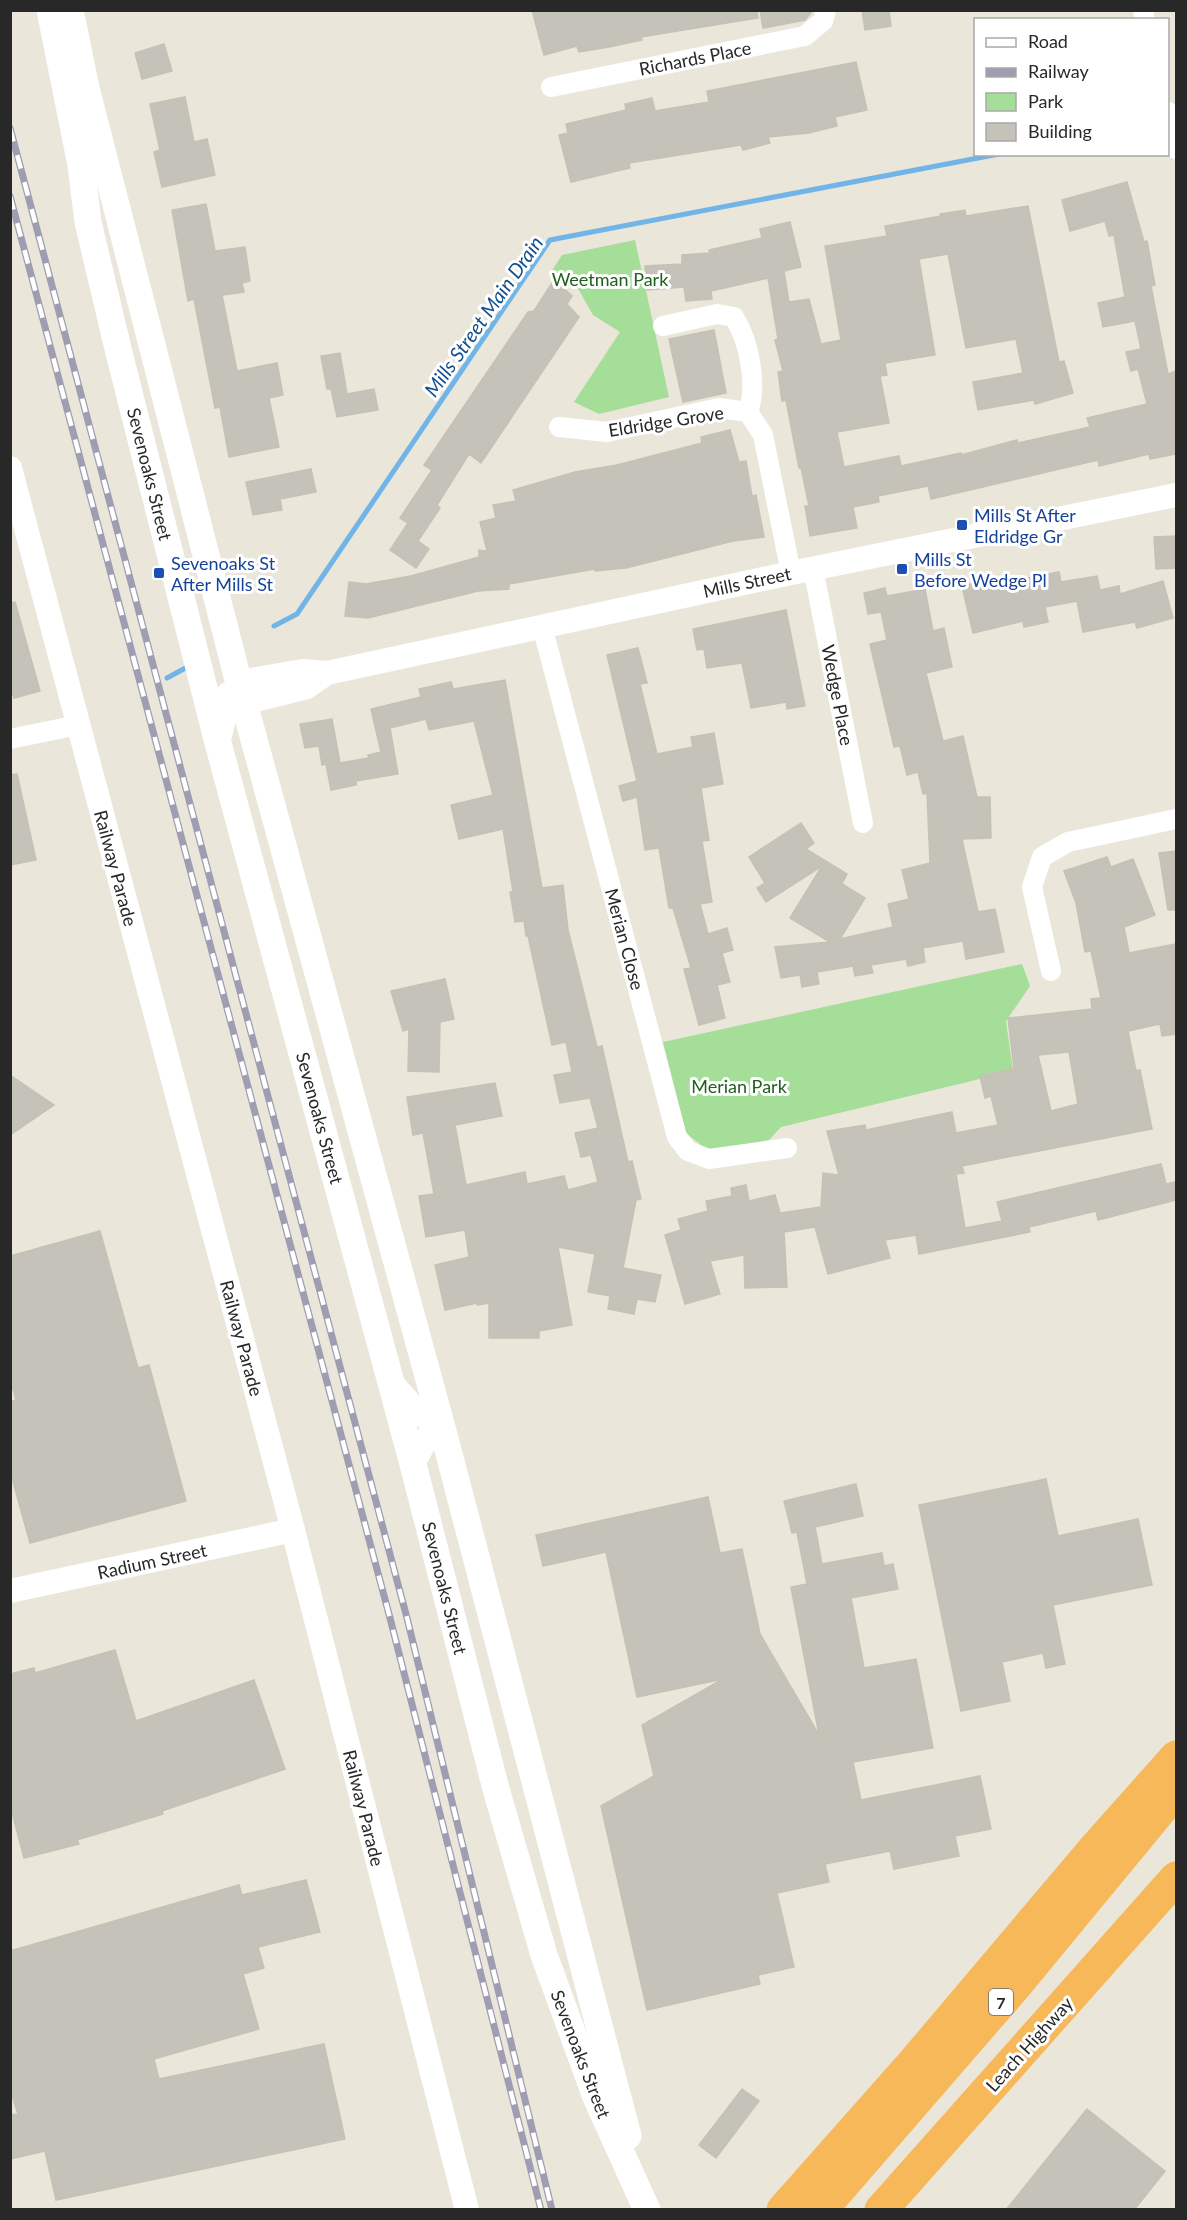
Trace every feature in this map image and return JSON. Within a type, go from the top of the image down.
[{"type":"highway","points":[[783,2210],[914,2062],[1095,1848],[1176,1757]]},
{"type":"highway","name":"7","points":[[821,2210],[944,2068],[1176,1791]]},
{"type":"highway","name":"Leach Highway","points":[[881,2210],[1176,1878]]},
{"type":"highway","points":[[799,2210],[944,2068]]},
{"type":"main road","name":"Sevenoaks Street","points":[[50,10],[81,165],[88,222],[199,667],[413,1464],[496,1789],[544,1955],[596,2097],[647,2210],[443,1431],[238,694],[89,99],[70,10]]},
{"type":"street","name":"Richards Place","points":[[551,87],[805,36],[823,21],[826,10]]},
{"type":"street","points":[[1169,120],[1176,149]]},
{"type":"street","points":[[663,326],[717,314],[734,317],[742,330],[751,375],[752,403],[748,412]]},
{"type":"street","name":"Eldridge Grove","points":[[560,427],[607,432],[719,408],[748,412],[763,435],[802,571]]},
{"type":"street","name":"Railway Parade","points":[[10,468],[293,1530],[467,2210]]},
{"type":"street","name":"Mills Street","points":[[238,694],[303,671],[327,673],[802,571],[1174,497]]},
{"type":"street","name":"Wedge Place","points":[[802,571],[863,822]]},
{"type":"street","name":"Merian Close","points":[[542,626],[677,1137],[688,1150],[709,1159],[787,1148]]},
{"type":"street","points":[[199,667],[238,694],[218,742]]},
{"type":"street","points":[[10,739],[78,725]]},
{"type":"street","points":[[1051,971],[1032,887],[1042,857],[1068,842],[1176,819]]},
{"type":"street","points":[[391,1382],[415,1409],[443,1431],[427,1438],[413,1464]]},
{"type":"street","name":"Radium Street","points":[[12,1586],[293,1530]]},
{"type":"green space","name":"Weetman Park","points":[[635,240],[669,397],[599,414],[574,402],[620,332],[593,315],[576,285],[551,272],[562,255]]},
{"type":"green space","name":"Merian Park","points":[[1022,964],[1030,986],[1006,1021],[1013,1071],[781,1127],[769,1140],[710,1152],[686,1133],[663,1042]]},
{"type":"building","points":[[532,10],[757,10],[758,18],[641,37],[642,40],[579,52],[577,46],[544,55]]},
{"type":"building","points":[[760,10],[813,10],[805,20],[763,28]]},
{"type":"building","points":[[862,10],[889,10],[891,26],[865,30]]},
{"type":"building","points":[[164,44],[172,71],[142,79],[135,53]]},
{"type":"building","points":[[856,62],[867,110],[835,117],[837,126],[809,133],[768,137],[770,143],[743,150],[741,145],[629,163],[630,168],[571,182],[559,135],[568,133],[566,124],[626,110],[625,104],[652,98],[655,111],[709,102],[707,91]]},
{"type":"building","points":[[185,97],[194,142],[207,139],[215,175],[162,187],[154,152],[160,150],[150,104]]},
{"type":"building","points":[[1127,182],[1144,242],[1147,241],[1155,285],[1151,286],[1168,374],[1176,371],[1176,454],[1150,459],[1149,454],[1099,466],[1098,460],[931,499],[928,486],[878,496],[879,502],[853,507],[857,528],[810,536],[805,506],[809,506],[786,400],[782,401],[778,372],[783,371],[775,340],[778,339],[768,278],[711,291],[712,299],[686,301],[684,287],[647,290],[645,266],[682,264],[682,255],[710,253],[709,250],[762,238],[760,229],[790,222],[801,267],[784,271],[789,302],[809,299],[821,344],[841,340],[825,246],[887,236],[885,226],[941,216],[940,214],[965,210],[966,216],[1028,206],[1059,362],[1064,361],[1073,393],[1035,404],[1034,400],[978,410],[973,382],[1023,373],[1016,339],[966,348],[948,254],[919,259],[935,355],[885,363],[887,375],[880,376],[889,423],[837,432],[844,467],[899,456],[901,466],[961,453],[961,455],[1017,440],[1018,443],[1090,427],[1087,418],[1147,404],[1138,369],[1131,371],[1126,352],[1141,349],[1135,321],[1103,327],[1098,303],[1125,297],[1114,235],[1109,236],[1105,221],[1070,231],[1062,200]]},
{"type":"building","points":[[206,204],[215,251],[245,247],[250,281],[242,283],[244,292],[222,295],[237,371],[277,363],[283,395],[269,398],[279,447],[229,457],[220,407],[215,408],[194,299],[188,301],[172,210]]},
{"type":"building","points":[[554,280],[572,296],[567,304],[579,317],[481,463],[469,454],[437,505],[440,508],[418,541],[429,549],[416,568],[390,550],[408,523],[400,518],[432,470],[424,465],[528,312],[534,311]]},
{"type":"building","points":[[714,330],[726,393],[683,402],[669,339]]},
{"type":"building","points":[[340,353],[347,394],[374,389],[378,410],[337,417],[331,389],[327,389],[321,356]]},
{"type":"building","points":[[730,430],[739,462],[746,461],[752,496],[756,495],[764,537],[733,541],[626,568],[595,571],[595,569],[509,584],[509,589],[478,591],[368,618],[345,616],[349,582],[366,584],[411,576],[479,557],[479,550],[487,551],[480,522],[496,518],[493,505],[516,501],[513,490],[575,472],[617,465],[702,443],[701,437]]},
{"type":"building","points":[[311,469],[316,492],[280,499],[282,510],[253,515],[246,482]]},
{"type":"building","points":[[1176,536],[1176,568],[1156,569],[1154,537]]},
{"type":"building","points":[[1059,572],[1061,582],[1097,576],[1100,590],[1119,586],[1120,594],[1163,581],[1173,618],[1137,628],[1135,622],[1083,632],[1077,601],[1045,607],[1048,622],[1024,627],[1023,621],[973,633],[962,586],[996,578],[997,584]]},
{"type":"building","points":[[885,588],[887,596],[925,589],[933,631],[944,628],[952,667],[926,673],[943,741],[963,736],[977,797],[990,797],[991,838],[962,839],[978,912],[995,909],[1004,952],[966,959],[963,941],[923,948],[925,962],[908,966],[906,959],[871,965],[873,973],[855,976],[853,966],[817,972],[819,984],[802,987],[800,975],[781,978],[775,947],[830,942],[790,918],[822,866],[766,902],[757,888],[765,883],[749,857],[801,823],[814,843],[806,849],[847,874],[842,884],[865,898],[840,939],[893,927],[888,904],[909,899],[902,870],[930,863],[927,793],[923,794],[918,772],[907,775],[900,746],[894,747],[870,644],[887,640],[881,612],[868,614],[864,593]]},
{"type":"building","points":[[15,602],[40,691],[14,698],[10,684],[10,603]]},
{"type":"building","points":[[786,610],[805,706],[787,709],[786,702],[751,708],[742,663],[707,668],[704,649],[697,650],[693,629]]},
{"type":"building","points":[[638,648],[647,683],[640,684],[657,754],[693,747],[691,737],[714,733],[723,784],[701,788],[709,840],[702,841],[712,902],[700,904],[708,934],[727,928],[733,950],[722,953],[730,982],[717,985],[725,1018],[699,1025],[684,969],[691,968],[673,908],[669,908],[659,848],[645,850],[637,797],[623,801],[619,786],[637,781],[607,655]]},
{"type":"building","points":[[505,680],[542,888],[563,885],[568,930],[597,1047],[602,1046],[628,1162],[632,1161],[641,1199],[636,1200],[623,1268],[661,1275],[655,1302],[637,1299],[634,1314],[608,1309],[610,1296],[588,1292],[595,1254],[558,1247],[572,1325],[539,1331],[539,1338],[489,1338],[489,1303],[477,1305],[477,1303],[445,1310],[435,1265],[469,1257],[465,1230],[426,1237],[419,1196],[434,1194],[423,1133],[413,1135],[407,1097],[495,1083],[502,1116],[455,1125],[466,1185],[525,1172],[527,1184],[564,1176],[568,1190],[598,1182],[591,1155],[581,1157],[575,1133],[598,1128],[590,1098],[560,1103],[554,1075],[572,1072],[566,1042],[552,1045],[524,921],[515,922],[510,892],[513,892],[503,829],[459,839],[451,805],[493,795],[474,721],[429,730],[426,719],[390,728],[398,774],[356,781],[356,785],[331,790],[326,764],[322,765],[319,746],[305,748],[300,724],[332,719],[340,763],[369,758],[368,755],[381,752],[371,709],[421,697],[419,689],[451,682],[453,689]]},
{"type":"building","points":[[17,774],[36,860],[10,865],[10,775]]},
{"type":"building","points":[[1176,851],[1176,910],[1168,910],[1159,853]]},
{"type":"building","points":[[1107,857],[1111,867],[1133,859],[1155,915],[1124,927],[1129,953],[1176,944],[1176,1034],[1162,1036],[1160,1024],[1128,1031],[1136,1071],[1140,1070],[1152,1129],[962,1166],[964,1173],[956,1174],[965,1228],[1002,1221],[997,1202],[1161,1164],[1166,1184],[1176,1182],[1176,1200],[1098,1220],[1096,1211],[1029,1227],[1030,1232],[919,1254],[916,1235],[885,1240],[890,1258],[828,1274],[815,1227],[784,1232],[787,1287],[745,1288],[744,1255],[710,1261],[720,1294],[685,1304],[665,1235],[681,1230],[678,1219],[708,1211],[706,1201],[732,1196],[731,1188],[746,1185],[749,1201],[775,1195],[780,1213],[821,1207],[823,1173],[839,1175],[827,1131],[865,1125],[866,1130],[952,1112],[956,1133],[998,1125],[991,1096],[985,1098],[980,1076],[1014,1069],[1008,1018],[1092,1009],[1091,999],[1101,998],[1091,951],[1085,952],[1076,903],[1064,871]],"holes":[[[1069,1052],[1078,1104],[1051,1111],[1038,1055]]]},
{"type":"building","points":[[445,979],[454,1019],[440,1022],[439,1072],[408,1071],[409,1029],[403,1031],[391,991]]},
{"type":"building","points":[[10,1075],[54,1105],[10,1135]]},
{"type":"building","points":[[100,1231],[138,1368],[149,1365],[186,1501],[30,1543],[10,1471],[10,1402],[16,1400],[10,1379],[10,1256]]},
{"type":"building","points":[[1046,1479],[1058,1536],[1138,1519],[1152,1585],[1053,1605],[1065,1664],[1046,1668],[1043,1653],[1002,1662],[1010,1701],[961,1711],[919,1505]]},
{"type":"building","points":[[856,1484],[863,1516],[815,1527],[822,1564],[882,1553],[884,1566],[893,1564],[898,1589],[851,1598],[864,1668],[916,1659],[933,1748],[853,1762],[861,1800],[980,1776],[991,1829],[955,1836],[959,1856],[894,1869],[890,1851],[825,1864],[829,1882],[777,1893],[794,1967],[758,1975],[760,1984],[647,2010],[601,1806],[654,1776],[642,1725],[723,1679],[637,1697],[606,1552],[543,1566],[536,1535],[708,1497],[720,1553],[742,1549],[760,1634],[819,1735],[791,1587],[807,1584],[797,1532],[792,1533],[784,1501]]},
{"type":"building","points":[[115,1650],[136,1721],[254,1680],[285,1769],[162,1811],[163,1814],[77,1840],[79,1844],[24,1858],[10,1805],[10,1674],[34,1668],[35,1673]]},
{"type":"building","points":[[306,1880],[320,1932],[258,1947],[264,1968],[243,1974],[259,2029],[154,2059],[159,2079],[324,2044],[345,2139],[56,2200],[45,2151],[10,2159],[10,2115],[18,2114],[10,2090],[10,1951],[239,1885],[242,1895]]},
{"type":"building","points":[[742,2089],[759,2101],[716,2158],[699,2145]]},
{"type":"building","points":[[1087,2109],[1165,2171],[1134,2210],[1006,2210]]},
{"type":"waterway","name":"Mills Street Main Drain","points":[[274,626],[297,614],[550,240],[989,156]]},
{"type":"waterway","points":[[167,678],[189,666]]},
{"type":"railway","points":[[10,128],[407,1618],[552,2210]]},
{"type":"railway","points":[[10,196],[390,1618],[541,2210]]},
{"type":"place","name":"Mills St After Eldridge Gr","points":[[962,525]]},
{"type":"place","name":"Mills St Before Wedge Pl","points":[[902,569]]},
{"type":"place","name":"Sevenoaks St After Mills St","points":[[159,573]]}]
